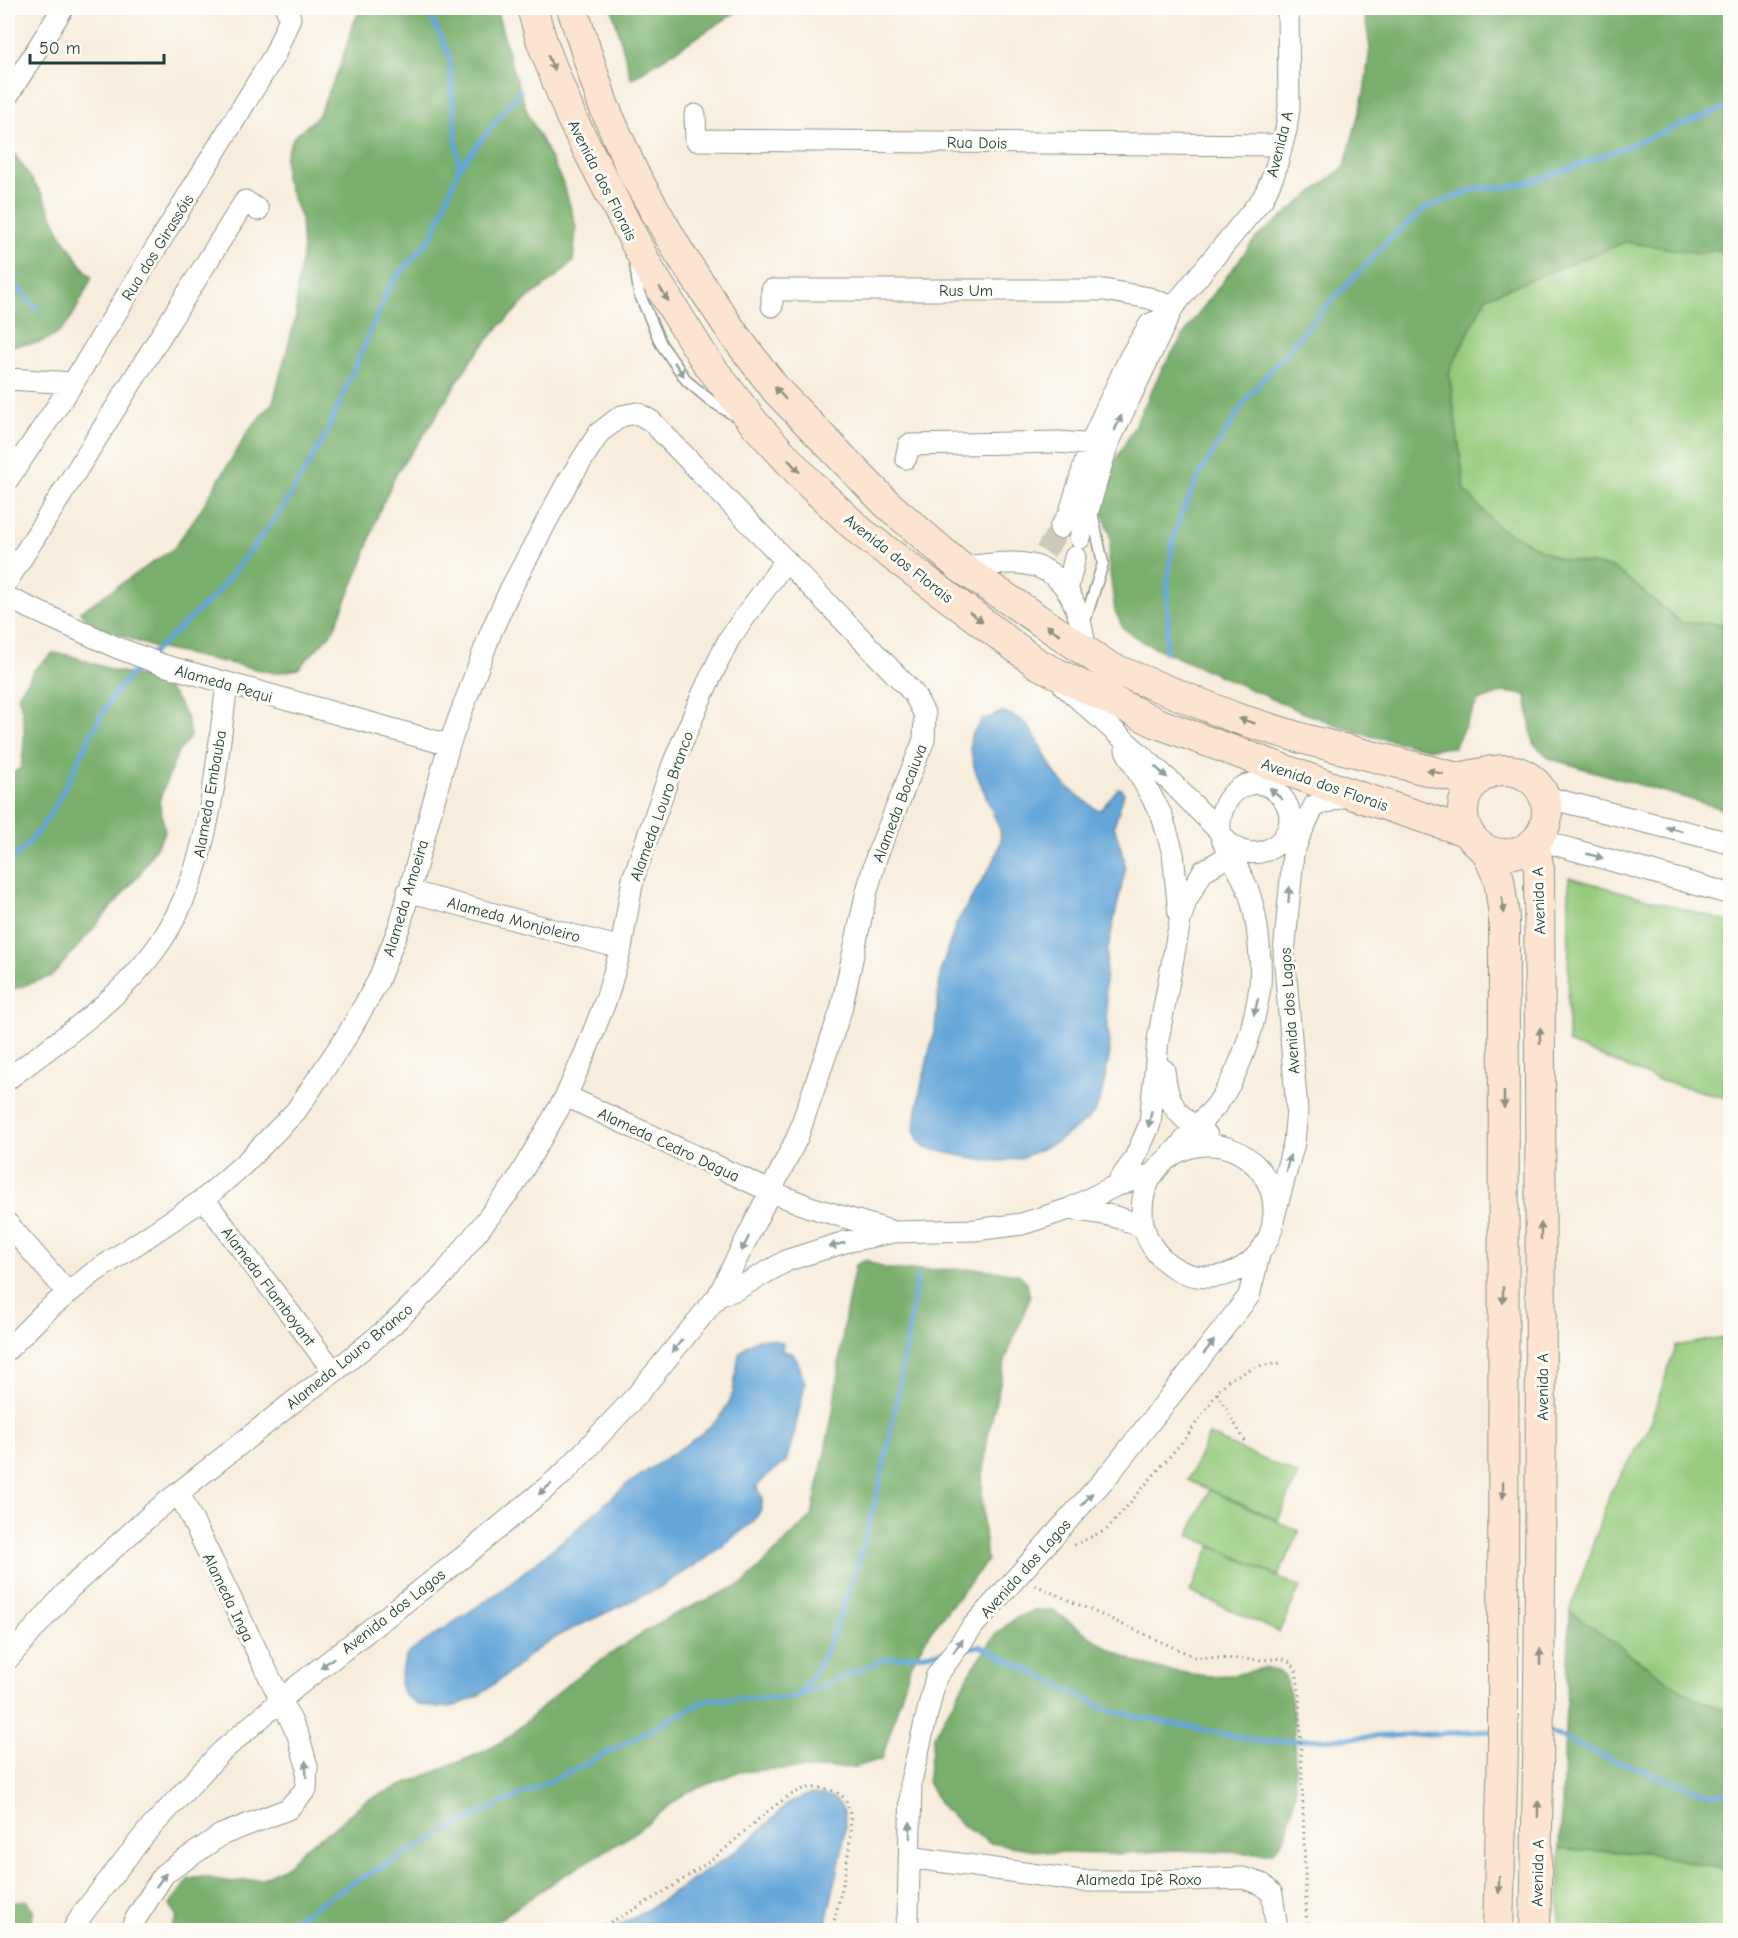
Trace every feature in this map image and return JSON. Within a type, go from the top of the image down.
[{"type":"street","points":[[8,95],[63,8]]},
{"type":"street","name":"Rua dos Girassóis","points":[[10,470],[73,383],[275,54],[290,18],[286,8]]},
{"type":"street","name":"Avenida dos Florais","points":[[532,8],[542,42],[571,117],[650,271],[706,361],[762,433],[810,484],[861,532],[1038,663],[1157,723],[1477,841],[1497,854],[1510,854],[1536,842]]},
{"type":"street","name":"Avenida dos Florais","points":[[572,8],[603,104],[633,171],[680,254],[735,336],[777,391],[886,502],[960,567],[1085,640],[1109,667],[1236,718],[1304,739],[1458,778],[1505,769],[1518,771],[1539,785],[1545,797]]},
{"type":"street","name":"Avenida A","points":[[1099,445],[1103,414],[1138,343],[1150,324],[1168,320],[1263,198],[1274,174],[1289,108],[1288,8]]},
{"type":"street","name":"Rua Dois","points":[[695,115],[696,140],[1282,145]]},
{"type":"street","points":[[8,580],[244,201],[258,210]]},
{"type":"street","name":"Rus Um","points":[[772,306],[772,290],[1104,290],[1149,298],[1168,320]]},
{"type":"street","points":[[1067,591],[1076,528],[1099,445],[1145,366],[1168,320]]},
{"type":"street","points":[[8,379],[73,383]]},
{"type":"street","name":"Alameda Bocaiuva","points":[[631,414],[642,414],[651,421],[904,683],[923,708],[926,723],[924,740],[877,855],[841,1010],[818,1082],[798,1138],[772,1192]]},
{"type":"street","name":"Alameda Amoeira","points":[[8,1349],[93,1273],[204,1199],[245,1163],[296,1111],[348,1034],[378,981],[400,925],[449,745],[491,632],[510,590],[567,483],[599,434],[621,416],[631,414]]},
{"type":"street","points":[[906,458],[909,445],[1059,442],[1099,445]]},
{"type":"street","points":[[861,532],[886,502]]},
{"type":"street","points":[[960,567],[1041,559],[1067,591],[1085,640]]},
{"type":"street","name":"Alameda Louro Branco","points":[[8,1659],[69,1588],[154,1512],[393,1324],[444,1274],[514,1185],[566,1096],[607,997],[621,948],[633,879],[674,764],[699,703],[729,639],[786,560]]},
{"type":"street","name":"Alameda Pequi","points":[[8,598],[118,648],[164,665],[449,745]]},
{"type":"street","points":[[1038,663],[1170,781],[1228,843],[1256,854],[1273,848],[1280,843],[1288,827],[1314,806],[1351,794]]},
{"type":"street","name":"Alameda Embauba","points":[[8,1079],[83,1023],[125,984],[155,950],[176,918],[195,871],[210,805],[227,684]]},
{"type":"street","points":[[1085,705],[1129,754],[1162,816],[1173,853],[1180,921]]},
{"type":"street","points":[[1477,841],[1464,820],[1463,808],[1472,785],[1493,771]]},
{"type":"street","points":[[1169,1158],[1214,1108],[1228,1086],[1250,1032],[1260,992],[1255,913],[1249,891],[1228,843],[1221,814],[1227,798],[1233,792],[1249,785],[1266,786],[1280,795],[1288,810],[1288,827],[1293,854]]},
{"type":"street","points":[[1731,843],[1545,797],[1546,822],[1536,842],[1731,894]]},
{"type":"street","name":"Avenida dos Lagos","points":[[1273,1220],[1272,1196],[1262,1174],[1246,1157],[1225,1147],[1213,1145],[1190,1147],[1169,1158],[1153,1174],[1144,1195],[1142,1217],[1144,1229],[1153,1249],[1161,1258],[1179,1271],[1200,1277],[1212,1277],[1244,1267],[1260,1251],[1266,1241],[1273,1220],[1294,1143],[1297,1110],[1284,953],[1293,854],[1314,806]]},
{"type":"street","name":"Avenida A","points":[[1477,841],[1498,879],[1504,916],[1503,1730],[1498,1930]]},
{"type":"street","name":"Avenida A","points":[[1535,1930],[1540,1728],[1542,1381],[1539,869],[1536,842]]},
{"type":"street","points":[[1114,1186],[1134,1160],[1150,1124],[1158,1040],[1180,921],[1190,891],[1203,871],[1210,866],[1228,843]]},
{"type":"street","points":[[1173,853],[1182,863],[1192,866],[1210,866]]},
{"type":"street","name":"Alameda Monjoleiro","points":[[408,891],[621,948]]},
{"type":"street","points":[[1258,949],[1284,953]]},
{"type":"street","points":[[1158,1040],[1168,1097],[1178,1114],[1225,1147]]},
{"type":"street","name":"Alameda Cedro Dagua","points":[[566,1096],[772,1192],[810,1207],[894,1232]]},
{"type":"street","name":"Avenida dos Lagos","points":[[718,1296],[735,1290],[788,1260],[845,1242],[894,1232],[975,1230],[1022,1224],[1069,1209],[1114,1186],[1153,1174]]},
{"type":"street","name":"Avenida dos Lagos","points":[[73,1930],[83,1913],[145,1834],[220,1753],[280,1701],[467,1554],[564,1473],[637,1395],[718,1296],[772,1192]]},
{"type":"street","name":"Alameda Flamboyant","points":[[204,1199],[334,1372]]},
{"type":"street","name":"Avenida dos Lagos","points":[[1069,1209],[1104,1213],[1131,1221],[1144,1229]]},
{"type":"street","points":[[8,1224],[68,1293]]},
{"type":"street","name":"Avenida dos Lagos","points":[[905,1930],[908,1917],[910,1781],[936,1677],[973,1626],[1110,1473],[1250,1296],[1260,1251]]},
{"type":"street","name":"Alameda Inga","points":[[131,1930],[164,1874],[221,1835],[288,1809],[306,1790],[308,1766],[298,1735],[179,1493]]},
{"type":"street","name":"Alameda Ipê Roxo","points":[[909,1857],[1081,1881],[1243,1878],[1262,1884],[1272,1894],[1277,1930]]},
{"type":"lane","points":[[1076,528],[1100,540],[1103,562],[1085,640]]},
{"type":"path","points":[[1067,1552],[1075,1544],[1106,1530],[1188,1435],[1217,1392],[1229,1379],[1262,1365],[1283,1364]]},
{"type":"path","points":[[1217,1392],[1245,1441]]},
{"type":"path","points":[[1035,1585],[1194,1657],[1263,1660],[1281,1658],[1290,1662],[1296,1669],[1299,1691],[1307,1930]]},
{"type":"path","points":[[594,1930],[627,1914],[714,1857],[786,1797],[804,1789],[820,1788],[840,1794],[846,1800],[851,1815],[847,1862],[832,1930]]},
{"type":"green space","points":[[361,8],[496,8],[528,114],[563,183],[576,226],[573,262],[527,299],[471,360],[424,435],[398,470],[378,514],[363,561],[333,631],[298,669],[275,673],[152,647],[90,623],[80,612],[174,548],[200,511],[249,430],[273,402],[296,316],[297,286],[303,252],[301,219],[285,178],[285,158],[293,138],[318,116],[339,69]]},
{"type":"green space","points":[[612,8],[739,8],[738,11],[631,79]]},
{"type":"green space","points":[[1364,8],[1730,8],[1730,248],[1701,253],[1625,242],[1486,297],[1449,372],[1465,491],[1499,528],[1557,558],[1614,568],[1682,623],[1730,624],[1730,811],[1551,759],[1533,743],[1526,695],[1504,692],[1478,701],[1454,747],[1430,749],[1362,734],[1302,712],[1143,642],[1123,628],[1115,611],[1108,559],[1111,539],[1100,503],[1102,484],[1131,433],[1162,369],[1192,322],[1256,238],[1345,166],[1364,93],[1370,48]]},
{"type":"green space","points":[[8,145],[43,196],[62,236],[92,278],[71,318],[57,333],[36,343],[8,348]]},
{"type":"green space","points":[[1625,242],[1701,253],[1730,248],[1730,624],[1682,623],[1614,568],[1557,558],[1499,528],[1465,491],[1449,372],[1486,297]]},
{"type":"green space","points":[[53,653],[69,655],[112,670],[158,680],[174,696],[187,718],[190,737],[177,754],[159,801],[165,832],[139,875],[52,976],[8,991],[8,776],[21,768],[24,740],[24,722],[18,695],[35,669]]},
{"type":"green space","points":[[1569,877],[1730,922],[1730,1099],[1658,1080],[1568,1043]]},
{"type":"green space","points":[[866,1260],[884,1268],[900,1270],[981,1269],[1018,1274],[1026,1281],[1030,1297],[1006,1358],[988,1435],[982,1482],[987,1561],[930,1632],[910,1667],[882,1759],[855,1767],[738,1772],[686,1793],[629,1837],[558,1879],[484,1930],[171,1930],[177,1918],[170,1904],[189,1879],[204,1877],[231,1882],[261,1879],[285,1867],[304,1848],[330,1831],[365,1801],[485,1751],[509,1737],[572,1680],[633,1639],[669,1617],[744,1583],[812,1515],[833,1412],[845,1317],[855,1265]]},
{"type":"green space","points":[[1730,1336],[1730,1711],[1693,1698],[1570,1612],[1610,1493],[1647,1432],[1676,1346]]},
{"type":"green space","points":[[1209,1435],[1298,1475],[1278,1520],[1188,1480]]},
{"type":"green space","points":[[1209,1490],[1299,1531],[1278,1576],[1189,1535]]},
{"type":"green space","points":[[1211,1546],[1300,1587],[1279,1632],[1190,1592]]},
{"type":"green space","points":[[1034,1610],[1054,1611],[1106,1647],[1131,1660],[1154,1668],[1206,1676],[1234,1675],[1264,1668],[1281,1672],[1287,1681],[1294,1714],[1295,1796],[1287,1833],[1273,1853],[1176,1850],[1114,1854],[1054,1853],[991,1843],[966,1828],[942,1807],[927,1782],[934,1736],[973,1668],[997,1633],[1016,1618]]},
{"type":"green space","points":[[1570,1612],[1693,1698],[1730,1711],[1730,1870],[1648,1853],[1560,1849]]},
{"type":"green space","points":[[1560,1849],[1648,1853],[1730,1870],[1730,1930],[1559,1930]]},
{"type":"green space","points":[[26,1900],[33,1911],[32,1925],[29,1930],[8,1930],[8,1904]]},
{"type":"water","points":[[1002,712],[1023,721],[1036,737],[1061,781],[1096,809],[1101,810],[1118,788],[1122,789],[1124,794],[1114,826],[1124,858],[1125,871],[1107,952],[1105,987],[1110,1053],[1096,1110],[1087,1120],[1058,1141],[1024,1157],[986,1161],[925,1148],[918,1140],[914,1129],[935,1028],[941,969],[957,922],[995,859],[1001,840],[1000,830],[975,770],[970,748],[971,736],[982,720]]},
{"type":"water","points":[[758,1339],[771,1339],[783,1343],[782,1351],[792,1353],[798,1362],[805,1383],[786,1462],[756,1487],[763,1498],[761,1510],[753,1522],[707,1558],[657,1589],[563,1633],[533,1652],[476,1697],[455,1706],[437,1708],[418,1704],[404,1695],[400,1683],[407,1655],[499,1592],[572,1533],[626,1485],[700,1435],[718,1419],[729,1403],[733,1392],[739,1354],[747,1345]]},
{"type":"water","points":[[810,1794],[829,1797],[837,1801],[843,1809],[845,1819],[842,1850],[825,1930],[609,1930],[641,1914],[726,1858],[751,1839],[789,1803]]},
{"type":"waterway","points":[[427,8],[449,55],[459,168]]},
{"type":"waterway","points":[[150,656],[217,593],[282,510],[326,434],[391,284],[433,235],[459,168],[520,91]]},
{"type":"waterway","points":[[1165,652],[1168,625],[1167,589],[1173,541],[1182,513],[1201,472],[1248,397],[1322,311],[1392,237],[1426,208],[1478,188],[1509,187],[1533,181],[1730,106]]},
{"type":"waterway","points":[[8,276],[37,309]]},
{"type":"waterway","points":[[8,863],[27,845],[42,825],[56,804],[104,711],[121,685],[144,662]]},
{"type":"waterway","points":[[797,1695],[813,1676],[830,1643],[869,1526],[896,1403],[917,1277]]},
{"type":"waterway","points":[[966,1648],[980,1646],[1111,1711],[1263,1742],[1493,1731]]},
{"type":"waterway","points":[[248,1930],[293,1920],[352,1883],[479,1814],[584,1765],[709,1699],[794,1698],[885,1659],[948,1651]]},
{"type":"waterway","points":[[1549,1732],[1602,1756],[1712,1795],[1730,1793]]},
{"type":"tunnel","points":[[1045,552],[1060,528]]}]
